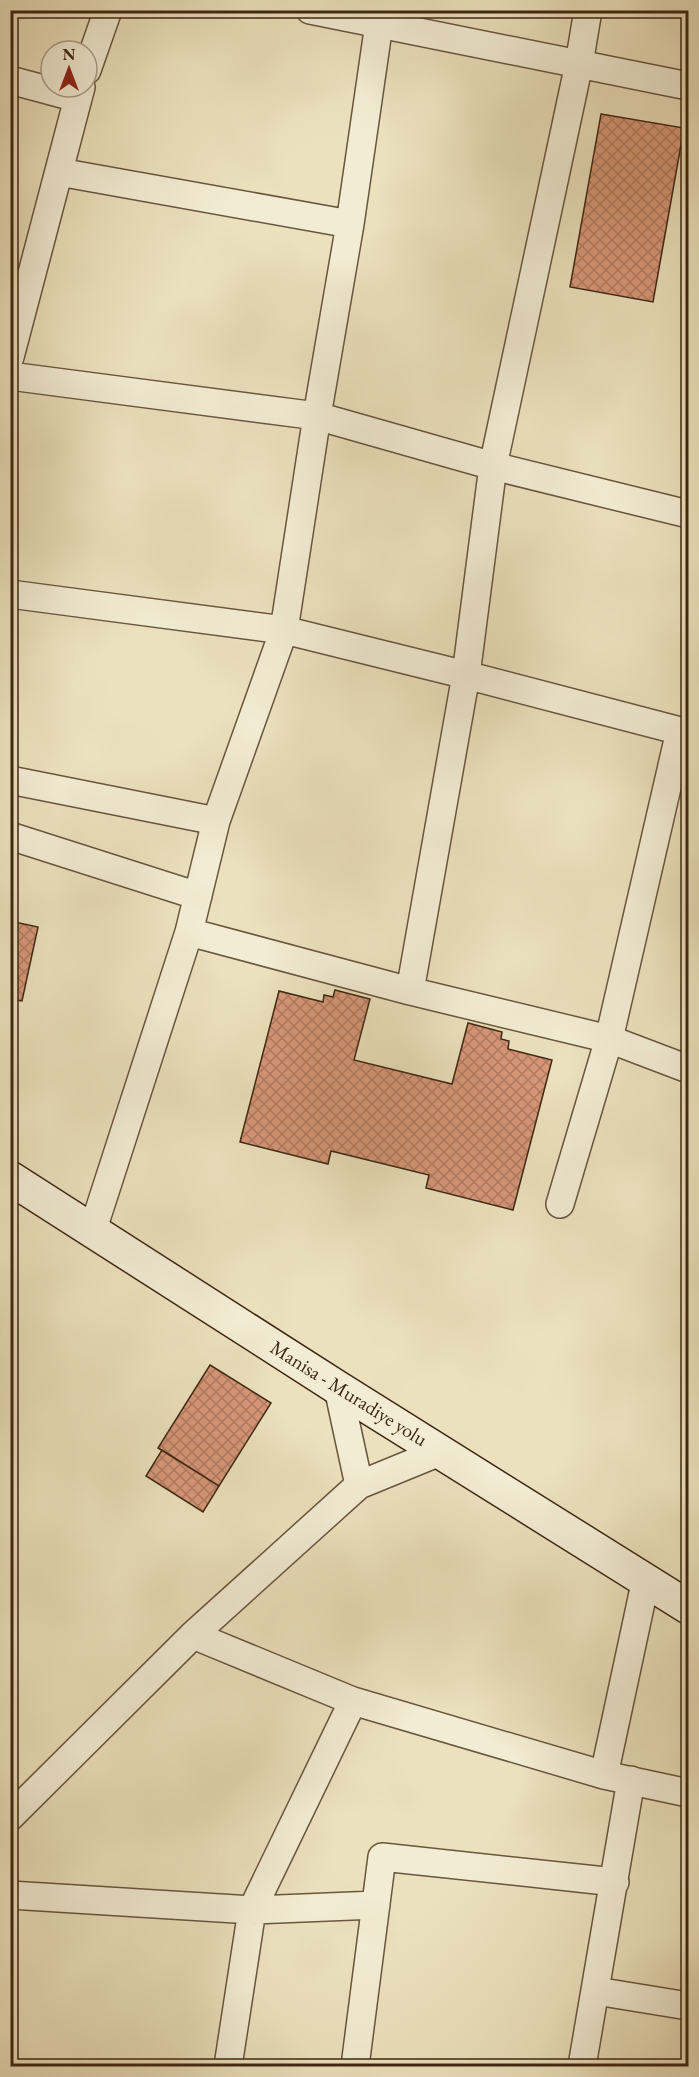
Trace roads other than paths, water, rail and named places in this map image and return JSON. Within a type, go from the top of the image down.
[{"type":"main road","name":"Manisa - Muradiye yolu","points":[[10,1178],[93,1229],[338,1388],[688,1607]]},
{"type":"street","points":[[98,39],[108,10]]},
{"type":"street","points":[[310,10],[380,18],[579,64],[688,86]]},
{"type":"street","points":[[410,991],[466,675],[493,465],[579,64],[588,10]]},
{"type":"street","points":[[93,1229],[189,932],[216,821],[284,630],[350,224],[380,18]]},
{"type":"street","points":[[10,80],[39,85]]},
{"type":"street","points":[[10,357],[77,99]]},
{"type":"street","points":[[58,172],[350,224]]},
{"type":"street","points":[[10,376],[317,416],[493,465],[688,514]]},
{"type":"street","points":[[10,594],[284,630],[684,732],[609,1039],[560,1204]]},
{"type":"street","points":[[10,780],[216,821]]},
{"type":"street","points":[[10,836],[198,896]]},
{"type":"street","points":[[189,932],[410,991],[609,1039],[688,1069]]},
{"type":"street","points":[[338,1388],[359,1485]]},
{"type":"street","points":[[10,1816],[193,1635],[359,1485],[442,1451]]},
{"type":"street","points":[[604,1775],[646,1579]]},
{"type":"street","points":[[193,1635],[352,1701],[604,1775],[688,1793]]},
{"type":"street","points":[[228,2067],[252,1910],[352,1701]]},
{"type":"street","points":[[582,2067],[631,1780]]},
{"type":"street","points":[[355,2067],[382,1857],[615,1882]]},
{"type":"street","points":[[10,1895],[252,1910],[375,1905]]},
{"type":"street","points":[[596,1991],[688,2006]]}]
